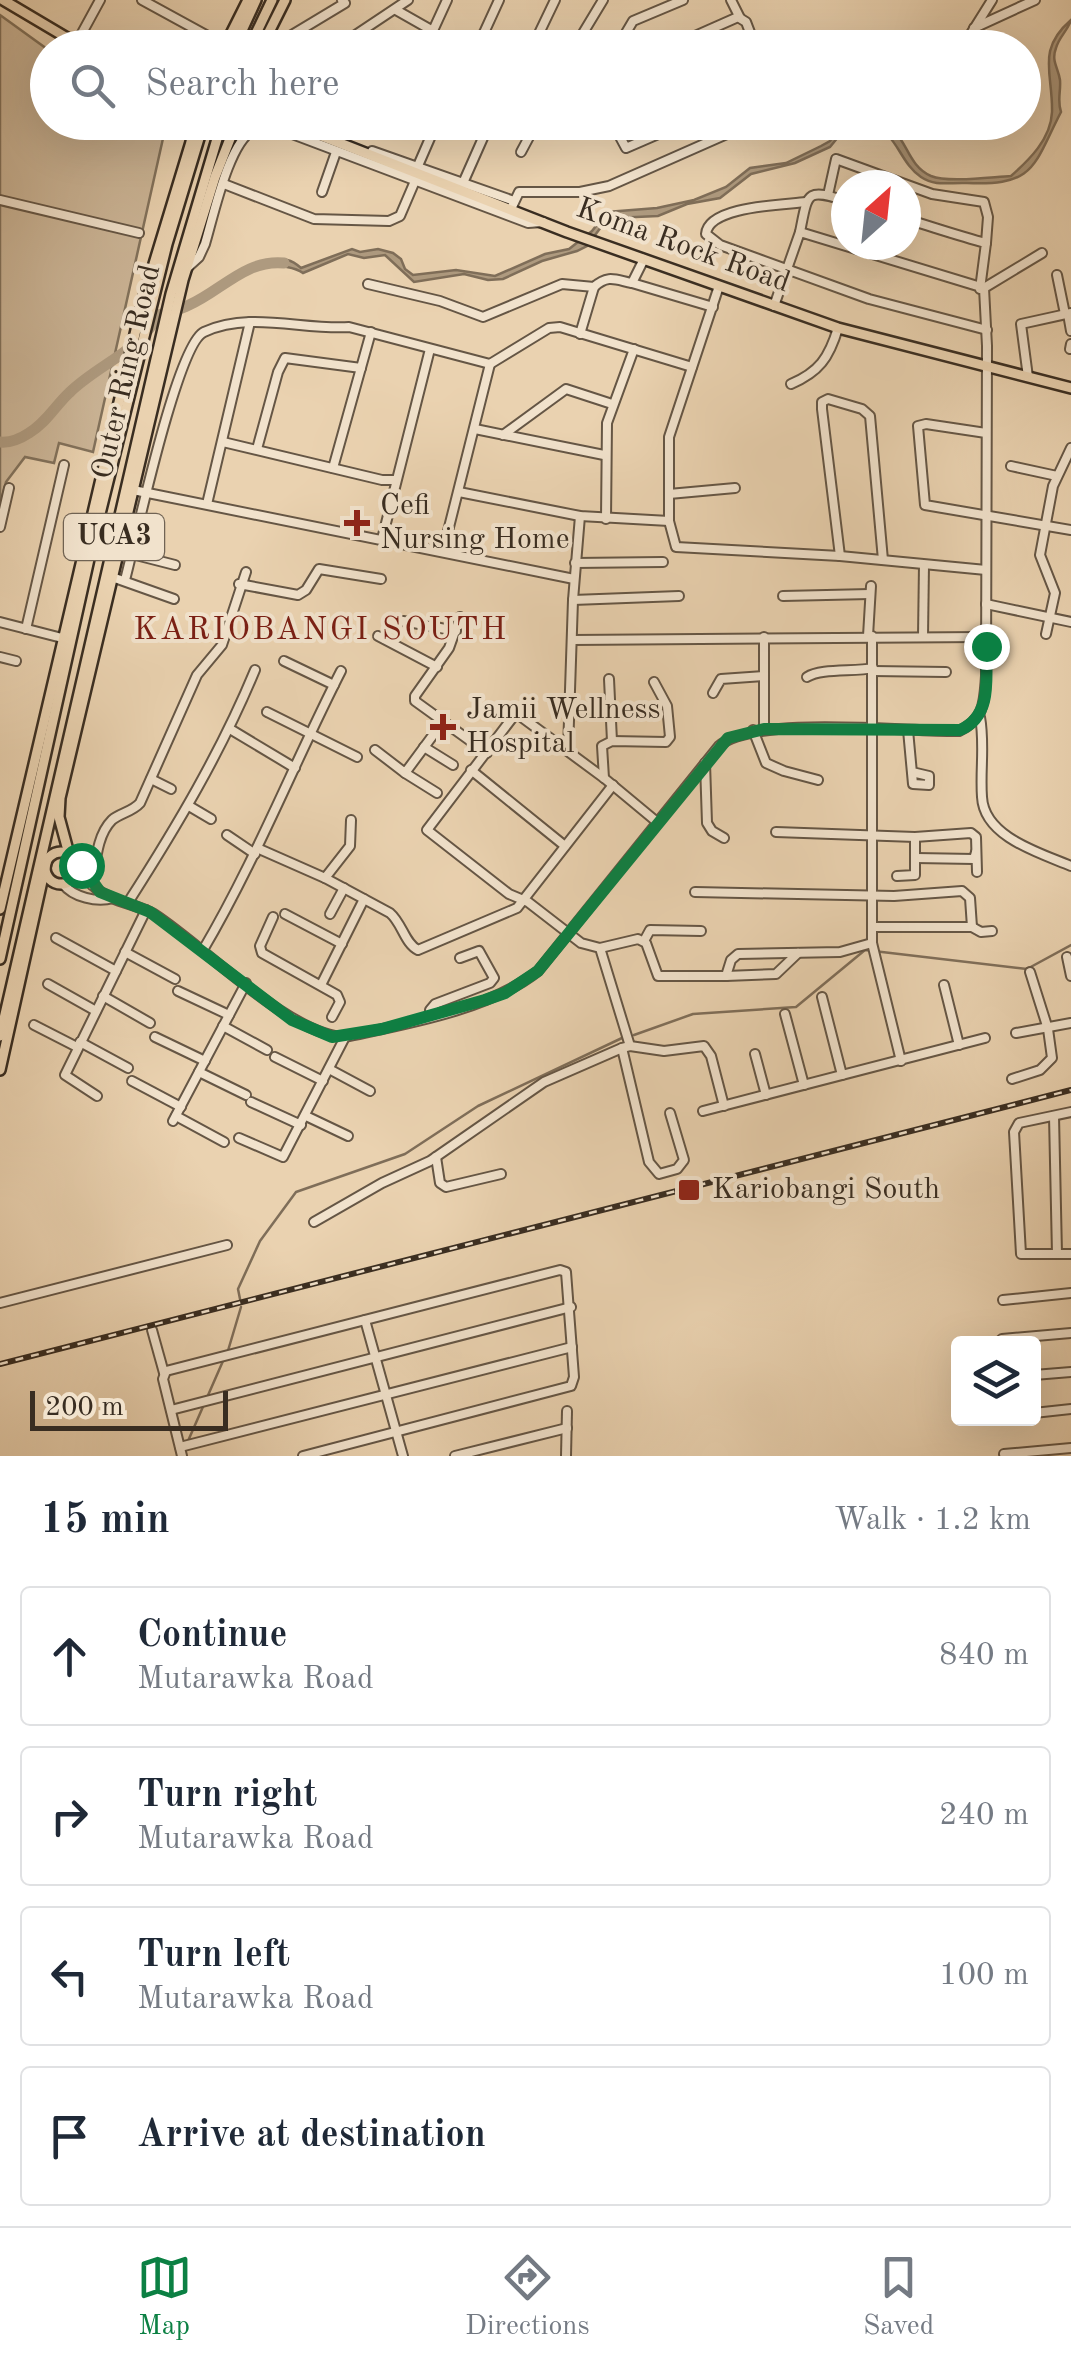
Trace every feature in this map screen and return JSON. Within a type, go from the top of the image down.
[{"type":"main road","points":[[3,0],[53,30]]},
{"type":"main road","points":[[233,30],[248,0]]},
{"type":"main road","points":[[242,30],[256,0]]},
{"type":"main road","points":[[258,30],[272,0]]},
{"type":"main road","points":[[269,30],[285,0]]},
{"type":"main road","name":"Outer Ring Road","points":[[0,909],[62,638],[142,348],[191,140]]},
{"type":"main road","name":"Outer Ring Road","points":[[112,577],[166,357],[176,292],[228,140]]},
{"type":"main road","name":"Outer Ring Road","points":[[0,1036],[159,346],[228,140]]},
{"type":"main road","name":"Koma Rock Road","points":[[335,140],[513,205],[567,232],[838,328],[1071,388]]},
{"type":"main road","name":"Outer Ring Road","points":[[0,959],[139,316],[191,142]]},
{"type":"main road","points":[[152,376],[166,357]]},
{"type":"main road","points":[[112,545],[112,577]]},
{"type":"main road","name":"UCA3","points":[[72,857],[59,817],[60,798],[112,577]]},
{"type":"main road","points":[[0,1070],[46,863],[57,852],[72,857],[76,873],[43,895],[36,909]]},
{"type":"main road","points":[[46,863],[50,879],[61,884]]},
{"type":"street","points":[[87,30],[100,0]]},
{"type":"street","points":[[142,0],[199,30]]},
{"type":"street","points":[[364,30],[408,0]]},
{"type":"street","points":[[433,30],[446,0]]},
{"type":"street","points":[[486,30],[500,0]]},
{"type":"street","points":[[541,30],[555,0]]},
{"type":"street","points":[[584,30],[602,0]]},
{"type":"street","points":[[628,30],[633,21],[683,0]]},
{"type":"street","points":[[731,0],[749,30]]},
{"type":"street","points":[[974,28],[992,0]]},
{"type":"street","points":[[974,28],[1035,0]]},
{"type":"street","points":[[303,30],[346,1]]},
{"type":"street","points":[[396,10],[431,30]]},
{"type":"street","points":[[711,30],[740,18]]},
{"type":"street","points":[[186,269],[199,257],[238,144],[243,140]]},
{"type":"street","points":[[304,140],[528,223],[543,222]]},
{"type":"street","points":[[342,140],[513,205],[521,192],[580,192],[609,186],[713,140]]},
{"type":"street","points":[[416,168],[429,140]]},
{"type":"street","points":[[463,184],[482,140]]},
{"type":"street","points":[[521,152],[527,140]]},
{"type":"street","points":[[622,140],[626,148],[644,140]]},
{"type":"street","points":[[322,192],[336,152]]},
{"type":"street","points":[[828,195],[836,159],[932,194],[984,202],[988,217],[982,288],[987,330],[982,798],[989,818],[1012,839],[1071,866]]},
{"type":"street","points":[[224,184],[314,220],[390,222],[400,216],[414,181]]},
{"type":"street","points":[[831,196],[819,192],[806,202],[734,212],[713,219],[706,234],[713,242],[784,270],[869,299],[987,330]]},
{"type":"street","points":[[0,200],[139,232]]},
{"type":"street","points":[[774,306],[800,232],[806,202]]},
{"type":"street","points":[[921,223],[959,238],[986,243]]},
{"type":"street","points":[[800,232],[982,288],[1042,253]]},
{"type":"street","points":[[632,283],[644,260]]},
{"type":"street","points":[[1057,275],[1071,331]]},
{"type":"street","points":[[580,334],[594,286],[603,279],[632,283],[713,307]]},
{"type":"street","points":[[368,284],[440,301],[484,317],[562,284],[594,286]]},
{"type":"street","points":[[720,286],[669,437],[669,521],[673,542],[681,549],[840,556],[986,570]]},
{"type":"street","points":[[1028,377],[1020,324],[1068,314]]},
{"type":"street","points":[[125,580],[175,388],[192,344],[207,331],[250,322],[349,327],[490,364],[549,328],[692,368]]},
{"type":"street","points":[[207,504],[250,322]]},
{"type":"street","points":[[790,384],[825,362],[838,328]]},
{"type":"street","points":[[332,468],[371,332]]},
{"type":"street","points":[[382,539],[430,349]]},
{"type":"street","points":[[606,520],[606,423],[634,350]]},
{"type":"street","points":[[257,449],[285,358],[361,368]]},
{"type":"street","points":[[444,551],[490,364]]},
{"type":"street","points":[[503,435],[566,389],[612,404]]},
{"type":"street","points":[[840,556],[822,409],[822,402],[828,399],[870,414],[883,560]]},
{"type":"street","points":[[986,432],[920,424],[916,432],[925,506],[1071,530]]},
{"type":"street","points":[[475,429],[604,455]]},
{"type":"street","points":[[223,442],[382,480],[396,480]]},
{"type":"street","points":[[1046,634],[1055,589],[1040,558],[1057,476],[1071,448]]},
{"type":"street","points":[[26,629],[64,465]]},
{"type":"street","points":[[1011,466],[1057,476]]},
{"type":"street","points":[[0,527],[8,488]]},
{"type":"street","points":[[669,494],[735,488]]},
{"type":"street","points":[[133,490],[574,579]]},
{"type":"street","points":[[459,492],[606,520],[669,521]]},
{"type":"street","points":[[568,750],[572,600],[580,516]]},
{"type":"street","points":[[132,554],[174,565]]},
{"type":"street","points":[[575,563],[663,562]]},
{"type":"street","points":[[924,565],[924,636]]},
{"type":"street","points":[[239,584],[298,595],[306,590],[319,569],[325,568],[382,580]]},
{"type":"street","points":[[92,884],[101,836],[114,818],[138,807],[197,675],[222,645],[246,572]]},
{"type":"street","points":[[112,577],[174,599]]},
{"type":"street","points":[[783,596],[871,590],[872,944],[900,1060]]},
{"type":"street","points":[[572,600],[679,596]]},
{"type":"street","points":[[986,604],[1071,622]]},
{"type":"street","points":[[460,616],[437,667],[415,701],[486,753]]},
{"type":"street","points":[[404,621],[456,631]]},
{"type":"street","points":[[0,622],[62,638]]},
{"type":"street","points":[[378,636],[437,667]]},
{"type":"street","points":[[764,637],[764,729]]},
{"type":"street","points":[[572,640],[984,637]]},
{"type":"street","points":[[0,657],[16,662]]},
{"type":"street","points":[[284,662],[334,685]]},
{"type":"street","points":[[129,901],[189,806],[230,729],[255,670]]},
{"type":"street","points":[[203,950],[256,851],[341,671]]},
{"type":"street","points":[[806,677],[816,671],[946,672]]},
{"type":"street","points":[[712,693],[721,679],[764,676]]},
{"type":"street","points":[[609,679],[612,741]]},
{"type":"street","points":[[604,778],[601,748],[612,741],[668,740],[668,710],[654,682]]},
{"type":"street","points":[[267,712],[357,757]]},
{"type":"street","points":[[656,822],[516,712],[429,824],[428,832],[581,943],[600,948],[638,939],[644,942],[659,977],[776,974],[798,954]]},
{"type":"street","points":[[61,884],[74,893],[129,901],[146,910],[301,1026],[345,1037],[485,1000],[519,985],[538,971],[723,742],[764,729],[960,730],[980,718]]},
{"type":"street","points":[[405,772],[442,723]]},
{"type":"street","points":[[230,729],[295,768]]},
{"type":"street","points":[[752,730],[766,763],[818,780]]},
{"type":"street","points":[[908,730],[912,772]]},
{"type":"street","points":[[424,747],[453,766]]},
{"type":"street","points":[[376,750],[437,792]]},
{"type":"street","points":[[704,763],[707,822],[712,831],[724,838]]},
{"type":"street","points":[[470,770],[565,846]]},
{"type":"street","points":[[151,779],[171,789]]},
{"type":"street","points":[[227,835],[325,878],[394,916],[412,947],[418,950],[517,908],[613,785]]},
{"type":"street","points":[[189,806],[211,819]]},
{"type":"street","points":[[325,878],[350,846],[350,820]]},
{"type":"street","points":[[776,832],[915,838],[971,833],[976,838],[977,872]]},
{"type":"street","points":[[897,876],[916,875],[915,838]]},
{"type":"street","points":[[916,858],[974,858],[976,852]]},
{"type":"street","points":[[72,857],[92,884],[113,898]]},
{"type":"street","points":[[330,914],[344,888]]},
{"type":"street","points":[[695,892],[894,896],[965,892],[970,898],[972,927]]},
{"type":"street","points":[[320,985],[364,899]]},
{"type":"street","points":[[97,1096],[65,1074],[146,910]]},
{"type":"street","points":[[285,914],[342,944]]},
{"type":"street","points":[[273,917],[260,946],[262,953],[340,999],[332,1017]]},
{"type":"street","points":[[872,927],[972,927],[981,932],[992,931]]},
{"type":"street","points":[[644,942],[650,930],[701,931]]},
{"type":"street","points":[[56,938],[116,971]]},
{"type":"street","points":[[726,976],[730,960],[738,954],[840,952],[872,944]]},
{"type":"street","points":[[600,948],[626,1047],[649,1162],[659,1174],[677,1169],[684,1160],[670,1113]]},
{"type":"street","points":[[432,1016],[434,1004],[494,978],[478,951],[460,958]]},
{"type":"street","points":[[125,952],[175,979]]},
{"type":"street","points":[[1066,957],[1071,976]]},
{"type":"street","points":[[1012,1079],[1040,1070],[1050,1062],[1048,1029],[1030,972]]},
{"type":"street","points":[[224,1142],[174,1119],[246,983]]},
{"type":"street","points":[[48,984],[96,1010]]},
{"type":"street","points":[[944,985],[959,1045]]},
{"type":"street","points":[[178,990],[229,1015]]},
{"type":"street","points":[[103,996],[150,1023]]},
{"type":"street","points":[[822,997],[842,1076]]},
{"type":"street","points":[[785,1014],[804,1085]]},
{"type":"street","points":[[1016,1034],[1071,1023]]},
{"type":"street","points":[[34,1024],[128,1068]]},
{"type":"street","points":[[223,1026],[323,1081]]},
{"type":"street","points":[[155,1037],[205,1061]]},
{"type":"street","points":[[239,1138],[283,1157],[345,1037]]},
{"type":"street","points":[[702,1111],[985,1038]]},
{"type":"street","points":[[314,1222],[382,1182],[436,1157],[531,1089],[626,1047],[664,1051],[704,1046],[711,1056],[724,1106]]},
{"type":"street","points":[[755,1054],[766,1095]]},
{"type":"street","points":[[329,1069],[370,1091]]},
{"type":"street","points":[[199,1072],[249,1098],[348,1136]]},
{"type":"street","points":[[132,1081],[180,1107]]},
{"type":"street","points":[[1071,1112],[1019,1123],[1014,1132],[1019,1249],[1024,1255],[1071,1254]]},
{"type":"street","points":[[1054,1116],[1056,1254]]},
{"type":"street","points":[[436,1157],[440,1183],[446,1187],[501,1174]]},
{"type":"street","points":[[0,1303],[228,1245]]},
{"type":"street","points":[[164,1374],[560,1270],[566,1272],[574,1378],[571,1386],[304,1456]]},
{"type":"street","points":[[1003,1300],[1071,1293]]},
{"type":"street","points":[[171,1410],[570,1307]]},
{"type":"street","points":[[365,1320],[402,1456]]},
{"type":"street","points":[[152,1330],[181,1452],[572,1347]]},
{"type":"street","points":[[1030,1336],[1071,1333]]},
{"type":"street","points":[[1041,1374],[1071,1372]]},
{"type":"street","points":[[1041,1413],[1071,1410]]},
{"type":"street","points":[[566,1456],[568,1411]]},
{"type":"street","points":[[455,1456],[566,1428]]},
{"type":"street","points":[[1004,1454],[1071,1448]]},
{"type":"shaded area","points":[[0,15],[30,37],[30,140],[163,140],[93,452],[59,443],[54,463],[25,457],[6,482],[0,505]]},
{"type":"shaded area","points":[[1071,20],[1055,53],[1061,112],[1029,169],[1007,181],[990,183],[943,183],[921,177],[921,170],[938,178],[1011,176],[1032,156],[1051,122],[1049,63],[1053,42]]},
{"type":"shaded area","points":[[836,140],[830,147],[795,163],[751,174],[720,198],[687,204],[658,216],[614,218],[604,223],[587,246],[503,279],[464,274],[414,282],[385,255],[364,258],[348,254],[303,273],[271,261],[287,260],[301,268],[352,249],[378,249],[393,253],[413,275],[456,270],[495,276],[545,254],[569,249],[592,231],[607,212],[694,200],[726,187],[750,168],[786,163]]},
{"type":"shaded area","points":[[892,140],[900,140],[921,170],[913,170]]},
{"type":"waterway","points":[[0,442],[15,440],[35,429],[80,383],[140,339],[158,315],[185,307],[258,266],[284,263]]},
{"type":"waterway","points":[[634,1035],[693,1014],[796,1007],[865,950],[1027,969],[1071,945]]},
{"type":"waterway","points":[[240,1299],[238,1289],[260,1241],[296,1192],[405,1154],[478,1106],[622,1038]]},
{"type":"waterway","points":[[227,1354],[241,1307]]},
{"type":"waterway","points":[[188,1441],[223,1361]]},
{"type":"railway","points":[[0,1364],[1071,1090]]},
{"type":"place","name":"Cefi Nursing Home","points":[[357,523]]},
{"type":"place","name":"Jamii Wellness Hospital","points":[[443,727]]},
{"type":"place","name":"Kariobangi South","points":[[689,1190]]},
{"type":"district","name":"KARIOBANGI SOUTH","points":[[321,631]]},
{"type":"route","points":[[81,865],[100,892],[150,912],[301,1026],[332,1037],[382,1029],[485,1000],[528,980],[728,738],[764,729],[960,730],[980,718],[986,646]]}]
